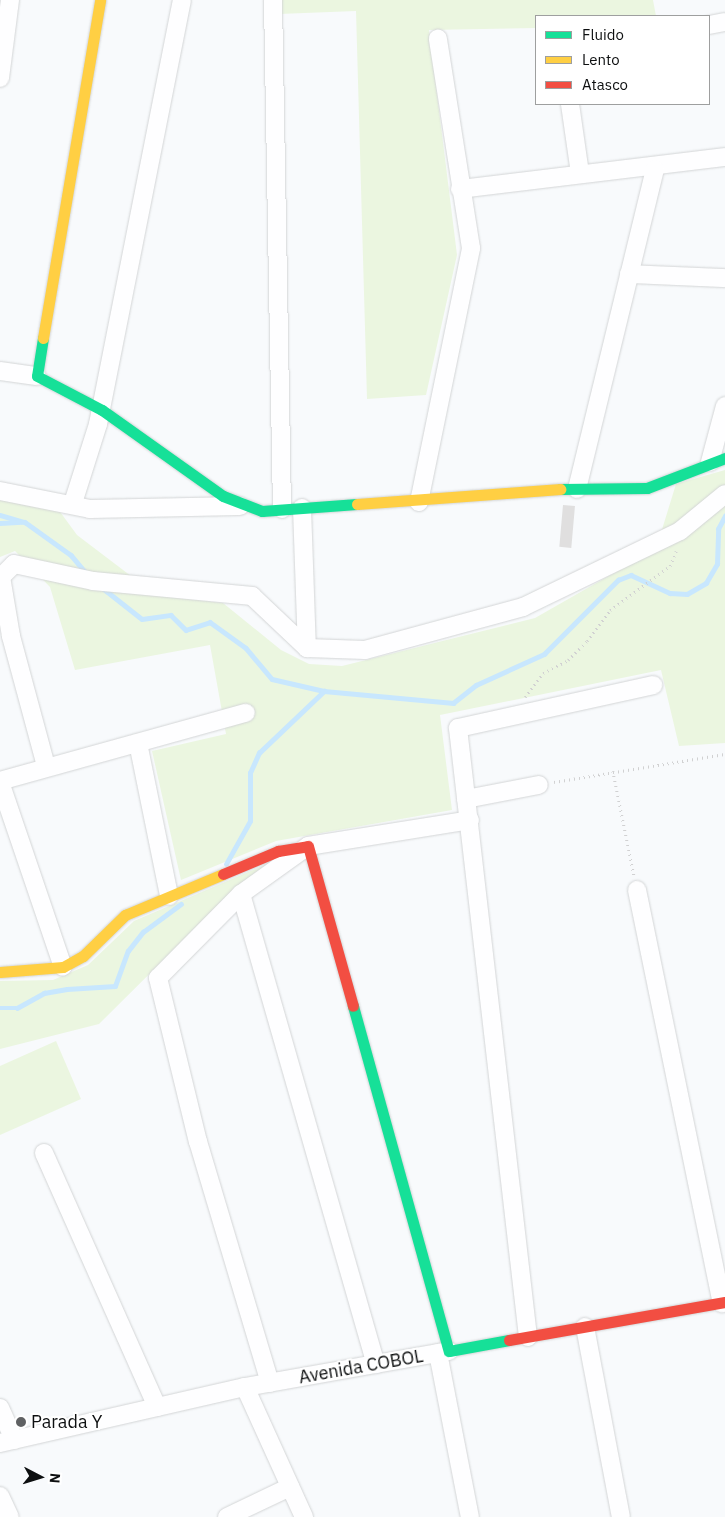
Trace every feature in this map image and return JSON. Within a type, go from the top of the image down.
[{"type":"street","points":[[0,78],[10,0]]},
{"type":"street","points":[[37,376],[100,0]]},
{"type":"street","points":[[72,503],[101,410],[182,0]]},
{"type":"street","points":[[273,0],[282,509]]},
{"type":"street","points":[[710,25],[725,22]]},
{"type":"street","points":[[419,502],[471,248],[460,189],[438,39]]},
{"type":"street","points":[[570,105],[580,173]]},
{"type":"street","points":[[460,189],[580,173],[655,168],[725,157]]},
{"type":"street","points":[[577,489],[655,168]]},
{"type":"street","points":[[629,274],[725,278]]},
{"type":"street","points":[[0,371],[37,376],[101,410],[243,506]]},
{"type":"street","points":[[0,491],[72,503],[90,509],[243,506],[282,509],[419,502],[609,485],[647,488],[718,460],[725,406]]},
{"type":"street","points":[[46,766],[5,637],[1,577],[14,564],[93,581],[252,596],[307,648],[364,650],[523,608],[680,531],[725,494]]},
{"type":"street","points":[[302,508],[307,648]]},
{"type":"street","points":[[528,1337],[458,728],[653,686]]},
{"type":"street","points":[[63,967],[0,781],[46,766],[246,713]]},
{"type":"street","points":[[138,743],[169,896]]},
{"type":"street","points":[[466,799],[539,785]]},
{"type":"street","points":[[0,972],[63,967],[83,956],[125,915],[278,851],[470,820]]},
{"type":"street","points":[[270,1383],[198,1142],[158,978],[241,894],[308,846]]},
{"type":"street","points":[[308,846],[443,1352],[470,1517]]},
{"type":"street","points":[[637,890],[724,1303]]},
{"type":"street","points":[[241,894],[376,1364]]},
{"type":"street","points":[[44,1153],[157,1407]]},
{"type":"street","name":"Avenida COBOL","points":[[7,1442],[270,1383],[724,1303]]},
{"type":"street","points":[[585,1327],[621,1517]]},
{"type":"street","points":[[245,1388],[304,1517]]},
{"type":"street","points":[[0,1408],[7,1442]]},
{"type":"street","points":[[227,1517],[290,1487]]},
{"type":"street","points":[[0,1496],[10,1517]]},
{"type":"path","points":[[510,717],[543,673],[568,660],[610,610],[670,566],[680,531]]},
{"type":"path","points":[[539,785],[612,771],[725,754]]},
{"type":"path","points":[[612,771],[637,890]]},
{"type":"green space","points":[[280,0],[653,0],[656,15],[535,15],[535,28],[429,30],[457,255],[426,395],[367,399],[356,11],[279,14]]},
{"type":"green space","points":[[725,470],[725,743],[679,746],[661,670],[440,715],[452,810],[276,841],[181,880],[152,751],[226,734],[210,645],[75,670],[50,587],[15,551],[0,557],[0,500],[58,509],[77,535],[156,595],[223,603],[281,650],[309,664],[342,666],[535,618],[656,549],[676,484]]},
{"type":"green space","points":[[265,865],[237,887],[99,1024],[0,1049],[0,981],[53,980],[88,965],[134,921]]},
{"type":"green space","points":[[56,1041],[81,1099],[0,1135],[0,1066]]},
{"type":"building","points":[[563,505],[575,506],[571,548],[559,547]]},
{"type":"waterway","points":[[0,515],[25,522],[71,555],[87,574]]},
{"type":"waterway","points":[[104,589],[142,619],[171,615],[186,630],[210,622],[246,648],[272,679],[324,691],[453,703],[476,685],[544,654],[618,580],[631,575],[670,593],[687,594],[706,583],[717,564],[718,529],[725,516]]},
{"type":"waterway","points":[[0,523],[21,522]]},
{"type":"waterway","points":[[226,864],[250,821],[250,773],[259,753],[324,691]]},
{"type":"waterway","points":[[0,1008],[17,1008],[44,993],[67,989],[115,986],[128,951],[143,932],[181,904]]},
{"type":"traffic: fast","points":[[43,338],[37,376],[102,410],[223,496],[262,511],[357,504]]},
{"type":"traffic: fast","points":[[560,489],[647,488],[725,458]]},
{"type":"traffic: fast","points":[[353,1006],[449,1351],[509,1340]]},
{"type":"traffic: slow","points":[[43,338],[100,0]]},
{"type":"traffic: slow","points":[[357,504],[560,489]]},
{"type":"traffic: slow","points":[[0,972],[63,967],[83,956],[125,915],[223,874]]},
{"type":"traffic: jam","points":[[223,874],[278,851],[308,846],[353,1006]]},
{"type":"traffic: jam","points":[[509,1340],[725,1302]]},
{"type":"place","name":"Parada Y","points":[[21,1422]]}]
